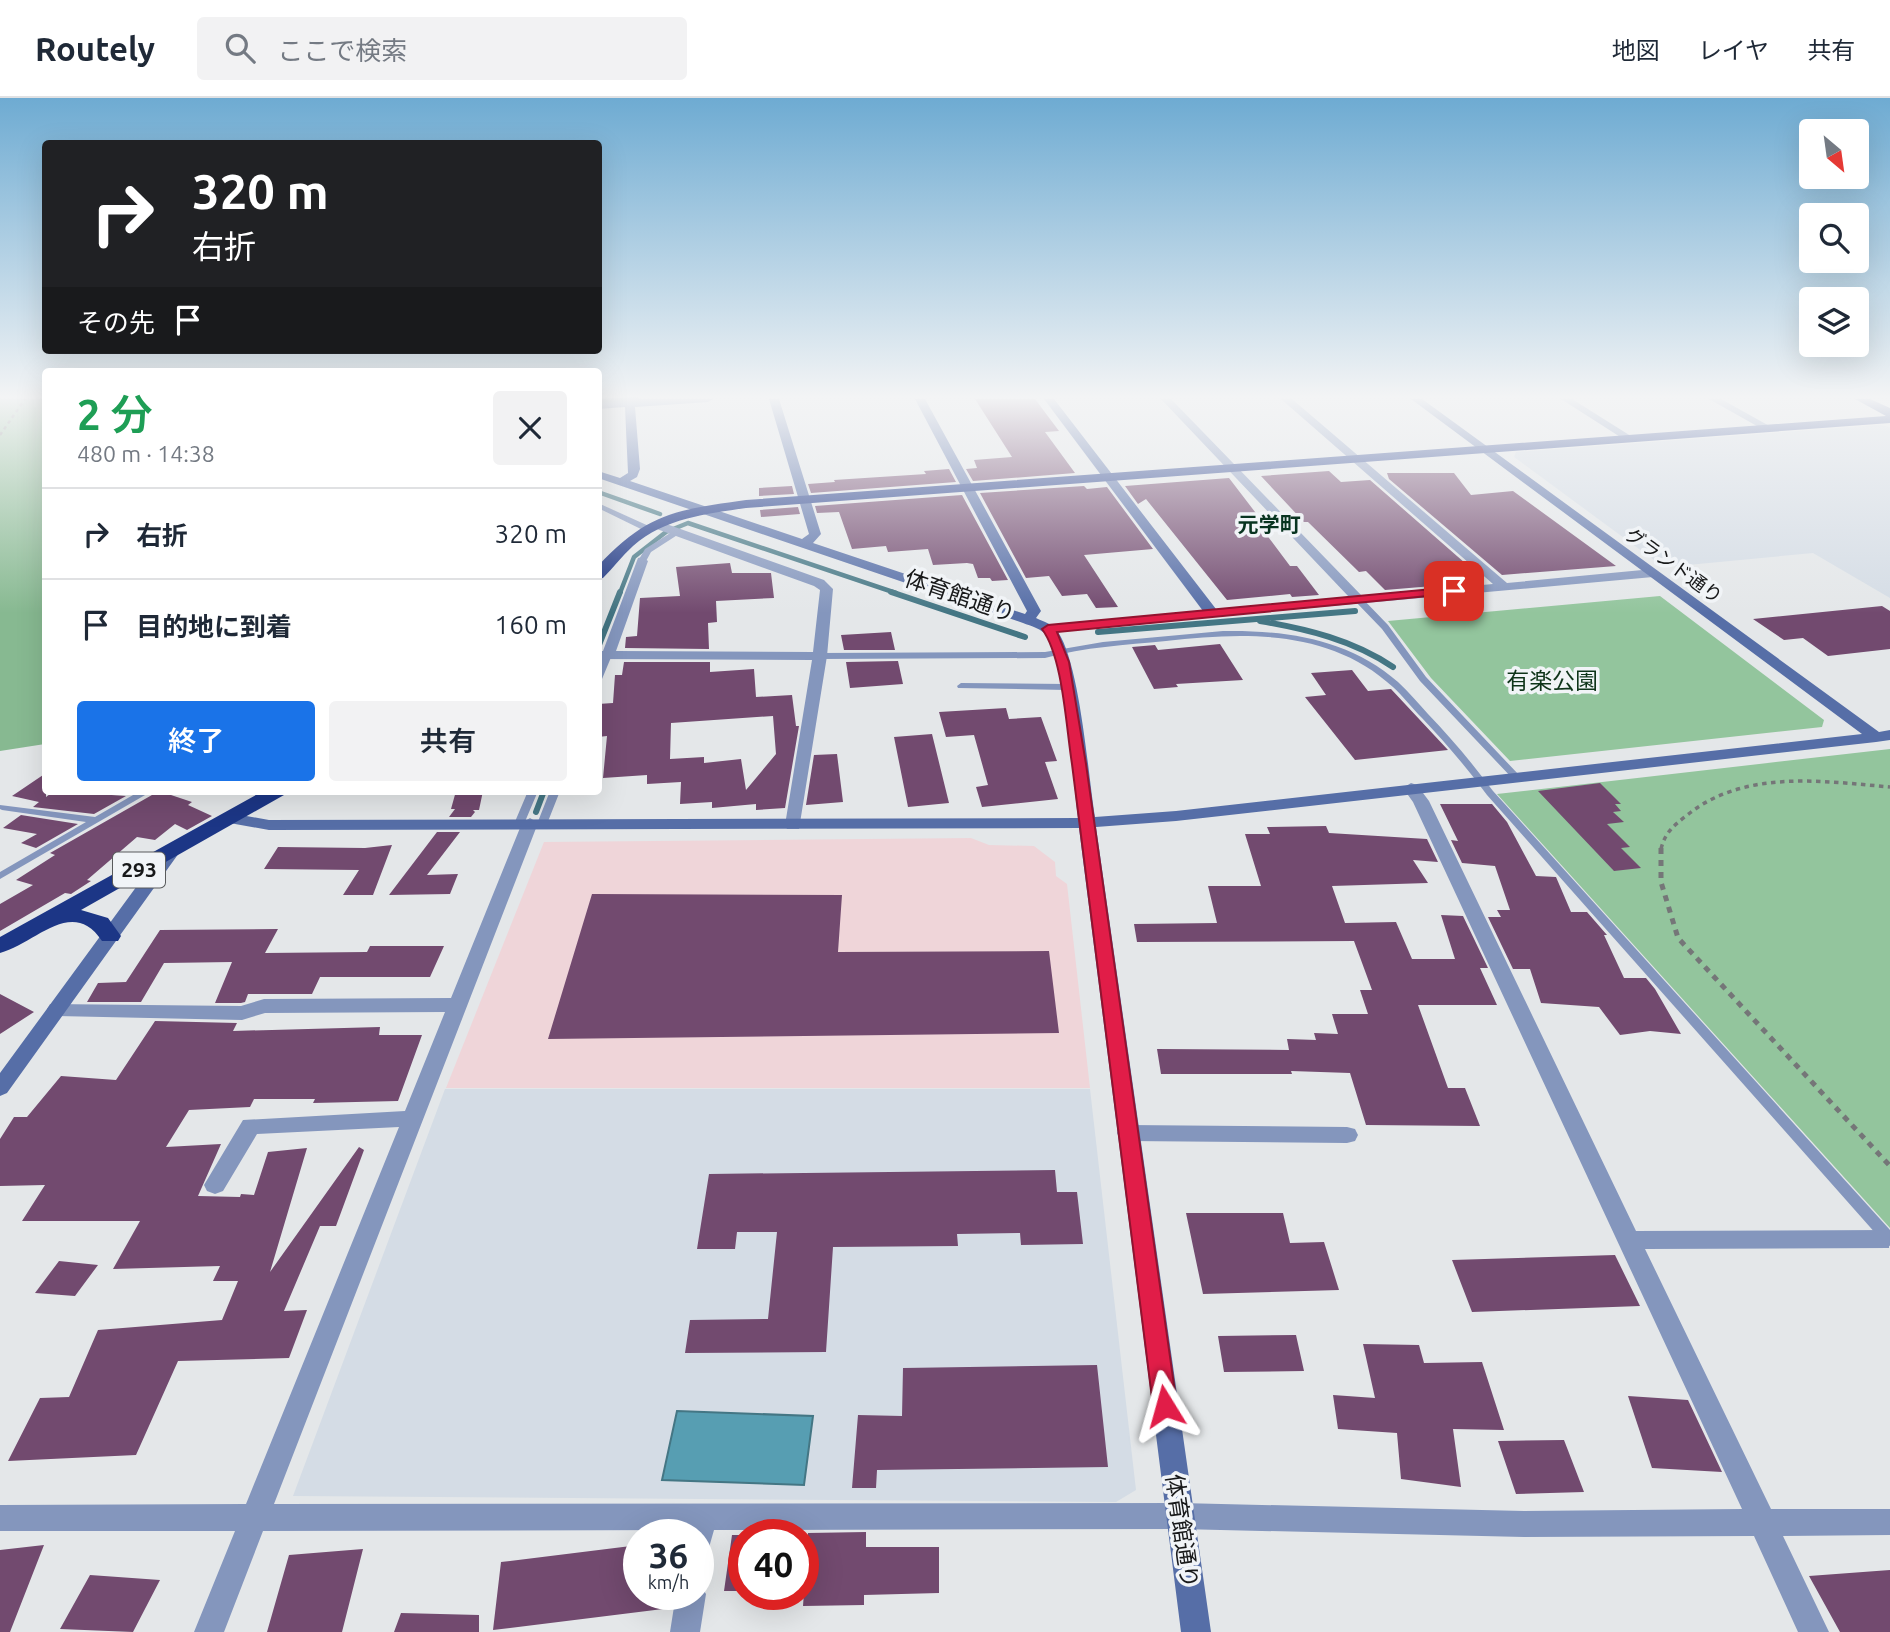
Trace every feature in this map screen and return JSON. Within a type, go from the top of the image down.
[{"type":"highway","points":[[602,571],[633,539],[653,527],[686,514],[806,499],[1195,471]]},
{"type":"highway","name":"293","points":[[0,946],[58,916],[270,795]]},
{"type":"highway","points":[[58,916],[90,917],[105,925],[110,936]]},
{"type":"street","points":[[620,482],[633,475],[634,471]]},
{"type":"street","points":[[797,471],[815,534],[805,543]]},
{"type":"street","points":[[960,471],[1034,611],[1028,620]]},
{"type":"street","points":[[1103,471],[1211,612]]},
{"type":"street","points":[[1233,471],[1357,599]]},
{"type":"street","points":[[1369,471],[1503,586]]},
{"type":"street","name":"グランド通り","points":[[1514,471],[1883,736]]},
{"type":"street","name":"体育館通り","points":[[602,475],[1028,620],[1048,629],[1055,638],[1066,687],[1196,1632]]},
{"type":"street","points":[[653,527],[678,532],[820,583],[827,589],[820,656],[793,825]]},
{"type":"street","points":[[642,561],[603,655],[820,656]]},
{"type":"street","points":[[1048,629],[1653,573]]},
{"type":"street","points":[[230,818],[269,825],[1085,823],[1176,816],[1883,736]]},
{"type":"street","points":[[1411,788],[1421,802],[1814,1632]]},
{"type":"street","points":[[209,1632],[530,824]]},
{"type":"street","points":[[0,1088],[170,853]]},
{"type":"street","points":[[57,1009],[242,1013],[264,1006],[458,1005]]},
{"type":"street","points":[[215,1185],[251,1126],[414,1118]]},
{"type":"street","points":[[1128,1133],[1347,1135]]},
{"type":"street","points":[[1630,1240],[1890,1239]]},
{"type":"street","points":[[714,1529],[1180,1516],[1524,1524],[1890,1522]]},
{"type":"street","points":[[0,1518],[255,1519],[623,1527]]},
{"type":"street","points":[[685,1632],[688,1610]]},
{"type":"lane","points":[[602,507],[653,527]]},
{"type":"lane","points":[[642,561],[649,551],[678,532]]},
{"type":"lane","points":[[1357,599],[1385,627],[1423,679],[1516,777]]},
{"type":"lane","points":[[820,656],[1045,655],[1060,651],[1243,631],[1322,643],[1359,659],[1396,686],[1890,1239]]},
{"type":"lane","points":[[961,686],[1066,687]]},
{"type":"lane","points":[[0,876],[139,795]]},
{"type":"lane","points":[[530,824],[533,795]]},
{"type":"lane","points":[[530,824],[552,795]]},
{"type":"lane","points":[[2,807],[94,820]]},
{"type":"path","points":[[1890,787],[1804,779],[1749,786],[1721,794],[1700,804],[1667,831],[1661,847],[1661,882],[1678,938],[1890,1166]]},
{"type":"shaded area","points":[[1532,471],[1890,471],[1890,598],[1813,553],[1677,566],[1654,560]]},
{"type":"shaded area","points":[[971,838],[989,845],[1034,846],[1055,862],[1056,876],[1067,884],[1090,1088],[446,1088],[544,842]]},
{"type":"shaded area","points":[[445,1089],[1090,1089],[1136,1490],[1116,1502],[293,1496]]},
{"type":"green space","points":[[0,471],[42,471],[42,744],[0,751]]},
{"type":"green space","name":"有楽公園","points":[[1660,596],[1824,720],[1822,727],[1510,761],[1431,678],[1388,621]]},
{"type":"green space","points":[[1890,749],[1890,1228],[1497,794]]},
{"type":"water","points":[[677,1411],[813,1416],[804,1485],[662,1480]]},
{"type":"building","points":[[924,471],[950,471],[956,482],[811,493],[808,484],[926,474]]},
{"type":"building","points":[[967,471],[1073,471],[1075,473],[973,481]]},
{"type":"building","points":[[1329,471],[1341,482],[1370,480],[1481,577],[1464,579],[1469,583],[1385,590],[1366,571],[1359,572],[1308,522],[1304,522],[1261,476]]},
{"type":"building","points":[[1387,473],[1454,473],[1471,495],[1513,491],[1616,566],[1502,575],[1389,479]]},
{"type":"building","points":[[1229,478],[1265,525],[1260,526],[1290,566],[1297,566],[1319,595],[1292,597],[1290,594],[1227,600],[1146,499],[1138,504],[1125,486]]},
{"type":"building","points":[[792,486],[794,494],[759,496],[759,488]]},
{"type":"building","points":[[1084,486],[1087,489],[1107,487],[1153,549],[1084,555],[1118,607],[1096,608],[1087,594],[1062,596],[1049,576],[1026,578],[980,493]]},
{"type":"building","points":[[962,495],[1008,580],[978,578],[973,564],[933,565],[928,549],[888,552],[886,546],[852,549],[839,512],[817,513],[815,506]]},
{"type":"building","points":[[798,507],[800,514],[761,517],[760,510]]},
{"type":"building","points":[[730,563],[732,573],[771,573],[774,598],[716,601],[717,622],[708,623],[709,649],[625,648],[626,637],[637,636],[640,598],[680,596],[676,567]]},
{"type":"building","points":[[1882,606],[1890,611],[1890,649],[1828,656],[1803,638],[1784,640],[1753,619]]},
{"type":"building","points":[[891,632],[895,650],[844,650],[841,635]]},
{"type":"building","points":[[1220,644],[1243,680],[1176,684],[1178,687],[1154,689],[1132,647],[1155,645],[1158,650]]},
{"type":"building","points":[[898,661],[903,684],[850,688],[846,662]]},
{"type":"building","points":[[624,662],[710,662],[710,672],[754,669],[756,697],[792,695],[796,726],[799,726],[785,808],[756,810],[756,804],[712,808],[712,802],[680,804],[681,782],[647,784],[647,775],[603,778],[607,736],[602,737],[602,704],[613,703],[615,675],[622,675]],"holes":[[[773,716],[776,754],[746,790],[741,759],[704,763],[704,757],[670,759],[671,723]]]},
{"type":"building","points":[[1352,670],[1368,691],[1391,689],[1448,750],[1355,760],[1305,697],[1326,695],[1311,673]]},
{"type":"building","points":[[1006,708],[1009,719],[1041,717],[1057,761],[1045,762],[1058,799],[982,807],[976,787],[988,785],[974,735],[946,737],[939,712]]},
{"type":"building","points":[[932,734],[949,803],[908,807],[894,737]]},
{"type":"building","points":[[837,754],[843,802],[806,805],[814,755]]},
{"type":"building","points":[[42,776],[42,795],[46,797],[126,796],[94,814],[33,807],[39,802],[12,796]]},
{"type":"building","points":[[1600,783],[1621,804],[1615,804],[1621,811],[1613,812],[1624,822],[1607,824],[1630,847],[1621,848],[1641,868],[1614,871],[1538,791]]},
{"type":"building","points":[[152,795],[171,795],[192,802],[188,805],[212,816],[187,830],[175,824],[155,840],[137,837],[87,880],[91,881],[0,931],[0,904],[33,885],[16,880],[55,855],[50,853]]},
{"type":"building","points":[[455,795],[482,795],[479,810],[473,810],[475,812],[471,817],[449,817],[455,809],[451,809]]},
{"type":"building","points":[[1440,804],[1492,804],[1507,822],[1536,876],[1556,877],[1571,912],[1587,912],[1607,935],[1604,935],[1624,978],[1646,978],[1681,1034],[1650,1031],[1620,1035],[1599,1007],[1541,1003],[1530,969],[1513,969],[1488,917],[1501,917],[1497,910],[1510,910],[1495,866],[1462,863],[1451,840],[1458,841]]},
{"type":"building","points":[[21,815],[78,824],[36,848],[21,843],[37,834],[3,828]]},
{"type":"building","points":[[1326,826],[1329,833],[1427,839],[1438,862],[1413,860],[1428,883],[1332,886],[1345,923],[1396,922],[1412,959],[1455,959],[1441,915],[1463,916],[1488,968],[1480,968],[1497,1005],[1418,1005],[1448,1088],[1465,1088],[1480,1126],[1366,1125],[1350,1073],[1291,1071],[1292,1074],[1161,1074],[1157,1049],[1289,1050],[1287,1039],[1316,1040],[1314,1033],[1338,1034],[1332,1014],[1368,1014],[1360,990],[1372,990],[1354,941],[1137,942],[1134,924],[1217,923],[1208,886],[1261,886],[1245,834],[1270,834],[1267,827]]},
{"type":"building","points":[[437,832],[460,832],[427,875],[458,874],[450,894],[389,895]]},
{"type":"building","points":[[392,845],[373,895],[343,895],[359,870],[264,869],[278,847],[365,848]]},
{"type":"building","points":[[592,894],[842,895],[838,952],[1049,951],[1059,1033],[548,1039]]},
{"type":"building","points":[[278,929],[265,953],[367,952],[370,946],[444,946],[430,977],[320,977],[312,994],[248,994],[245,1002],[215,1003],[232,962],[164,963],[141,1002],[87,1002],[98,983],[126,982],[160,930]]},
{"type":"building","points":[[0,994],[34,1012],[0,1034]]},
{"type":"building","points":[[155,1021],[237,1023],[233,1031],[380,1027],[379,1035],[422,1035],[398,1101],[313,1103],[315,1099],[254,1099],[250,1107],[189,1110],[166,1147],[221,1144],[198,1196],[240,1197],[241,1194],[254,1195],[268,1152],[307,1148],[270,1272],[359,1147],[364,1150],[336,1226],[320,1226],[284,1311],[307,1310],[289,1358],[178,1361],[136,1455],[8,1461],[40,1398],[69,1397],[98,1330],[222,1320],[238,1281],[213,1281],[220,1266],[113,1269],[140,1221],[22,1221],[45,1185],[0,1186],[0,1139],[14,1117],[27,1117],[61,1076],[116,1080]]},
{"type":"building","points":[[1055,1170],[1057,1192],[1077,1192],[1083,1244],[1021,1245],[1020,1233],[957,1234],[958,1246],[833,1247],[826,1352],[685,1353],[690,1320],[768,1319],[777,1232],[737,1232],[735,1249],[697,1249],[709,1174]]},
{"type":"building","points":[[1186,1213],[1283,1213],[1290,1243],[1324,1242],[1339,1290],[1203,1294]]},
{"type":"building","points":[[1615,1255],[1640,1306],[1472,1312],[1452,1260]]},
{"type":"building","points":[[59,1261],[98,1265],[75,1296],[35,1293]]},
{"type":"building","points":[[1296,1335],[1304,1371],[1224,1372],[1218,1336]]},
{"type":"building","points":[[1363,1344],[1419,1345],[1424,1363],[1482,1362],[1504,1430],[1453,1429],[1461,1487],[1401,1479],[1397,1433],[1338,1429],[1333,1395],[1375,1398]]},
{"type":"building","points":[[1097,1365],[1108,1467],[877,1470],[876,1488],[852,1488],[858,1415],[902,1416],[903,1368]]},
{"type":"building","points":[[1628,1396],[1688,1400],[1722,1472],[1652,1468]]},
{"type":"building","points":[[1564,1440],[1584,1492],[1516,1494],[1498,1441]]},
{"type":"building","points":[[866,1532],[866,1547],[939,1547],[939,1593],[864,1595],[864,1605],[819,1606],[819,1533]]},
{"type":"building","points":[[44,1545],[10,1632],[0,1632],[0,1550]]},
{"type":"building","points":[[623,1547],[623,1610],[655,1610],[493,1630],[501,1562]]},
{"type":"building","points":[[363,1549],[342,1632],[267,1632],[289,1555]]},
{"type":"building","points":[[728,1563],[728,1591],[724,1591]]},
{"type":"building","points":[[1890,1570],[1890,1632],[1840,1632],[1809,1576]]},
{"type":"building","points":[[90,1575],[160,1580],[133,1632],[60,1629]]},
{"type":"building","points":[[401,1613],[479,1615],[479,1632],[394,1632]]},
{"type":"waterway","points":[[602,493],[660,514]]},
{"type":"waterway","points":[[620,593],[634,557],[666,532],[688,523],[896,593]]},
{"type":"waterway","points":[[602,637],[620,592]]},
{"type":"waterway","points":[[891,592],[1025,637]]},
{"type":"waterway","points":[[1098,632],[1355,611]]},
{"type":"waterway","points":[[1260,621],[1329,637],[1362,650],[1393,667]]},
{"type":"waterway","points":[[536,812],[542,795]]},
{"type":"district","name":"元学町","points":[[1269,525]]},
{"type":"route","points":[[1165,1406],[1079,764],[1060,651],[1048,629],[1454,591]]}]
